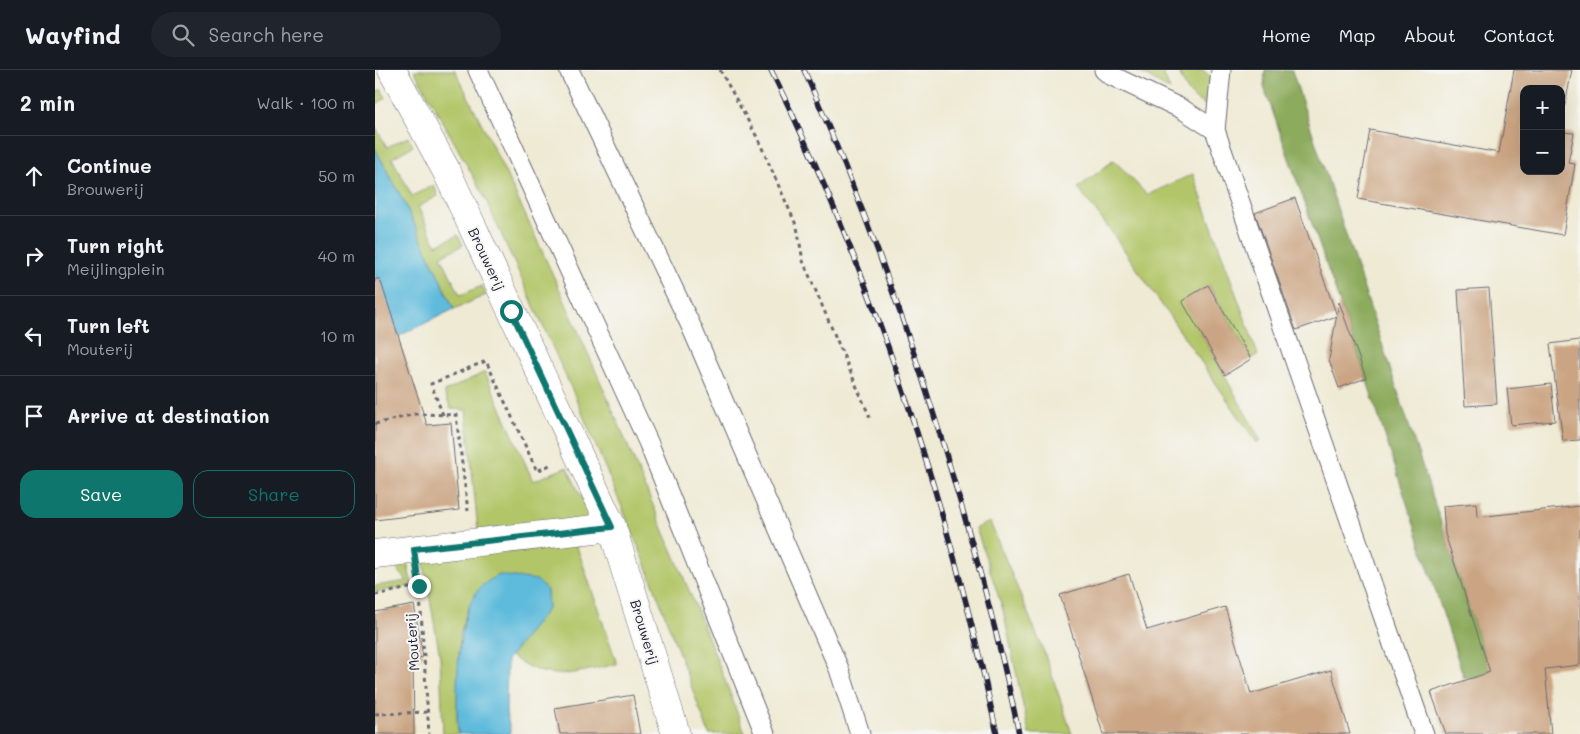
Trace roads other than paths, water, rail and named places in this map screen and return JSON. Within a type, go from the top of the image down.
[{"type":"street","name":"Brouwerij","points":[[392,70],[447,172],[612,527],[676,734]]},
{"type":"street","points":[[375,554],[471,541],[612,527]]},
{"type":"lane","points":[[477,70],[649,444],[765,734]]},
{"type":"lane","points":[[569,70],[691,326],[839,670],[860,734]]},
{"type":"lane","points":[[1104,70],[1110,75],[1182,109],[1215,130]]},
{"type":"lane","points":[[1221,70],[1215,130],[1424,734]]},
{"type":"water","points":[[375,148],[405,204],[454,309],[399,336],[375,275]]},
{"type":"water","points":[[499,575],[537,580],[547,590],[548,608],[507,660],[506,712],[511,734],[458,734],[457,678],[462,633],[467,613],[474,597],[483,585]]},
{"type":"railway","points":[[771,70],[809,149],[843,230],[905,395],[956,563],[997,734]]},
{"type":"railway","points":[[804,70],[873,239],[933,412],[982,580],[1002,656],[1019,734]]}]
